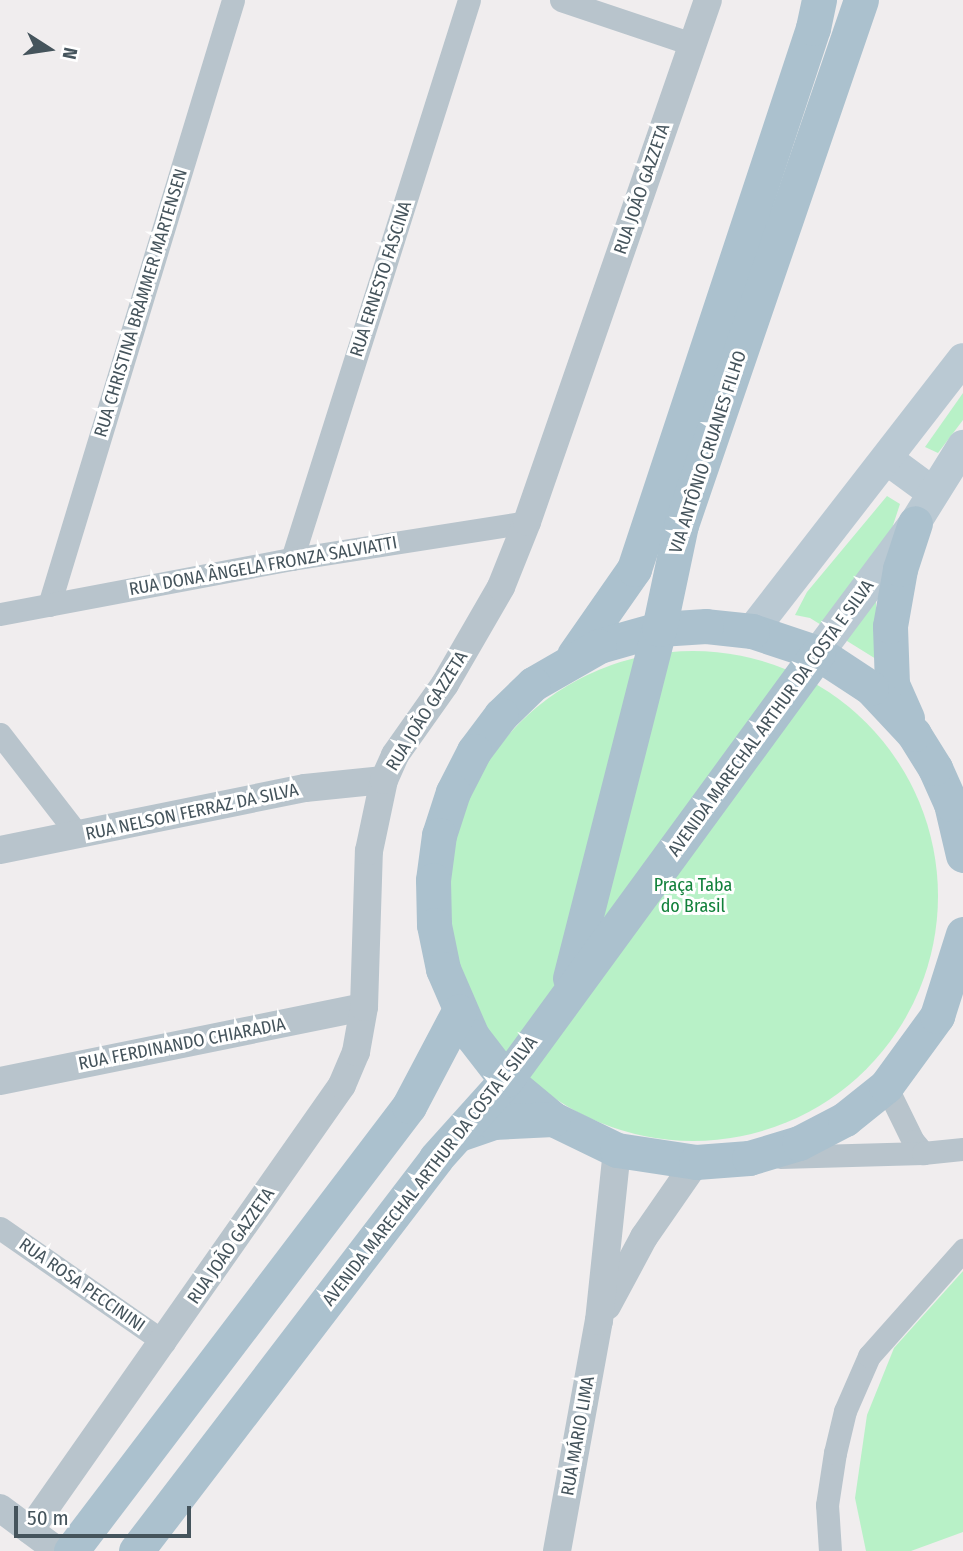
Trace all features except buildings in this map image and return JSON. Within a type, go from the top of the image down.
[{"type":"main road","name":"VIA ANTÔNIO CRUANES FILHO","points":[[571,659],[609,610],[634,569],[804,55],[819,0]]},
{"type":"main road","name":"VIA ANTÔNIO CRUANES FILHO","points":[[566,995],[659,629],[681,525],[861,0]]},
{"type":"main road","points":[[752,631],[963,359]]},
{"type":"main road","name":"AVENIDA MARECHAL ARTHUR DA COSTA E SILVA","points":[[136,1551],[436,1158],[506,1080],[915,523],[963,446]]},
{"type":"main road","points":[[887,459],[932,492]]},
{"type":"main road","points":[[915,523],[900,569],[890,626],[892,684],[914,734],[957,805],[963,855]]},
{"type":"main road","points":[[672,565],[682,597],[706,626]]},
{"type":"main road","points":[[914,734],[871,688],[818,653],[752,631],[706,626],[659,629],[599,646],[571,659],[533,684],[501,715],[474,751],[453,792],[439,835],[433,880],[434,925],[443,969],[459,1011],[488,1059],[506,1080],[553,1119],[617,1150],[696,1163],[749,1158],[799,1143],[833,1125],[886,1086],[937,1016],[963,934]]},
{"type":"main road","points":[[71,1551],[409,1106],[459,1011]]},
{"type":"main road","points":[[459,1134],[493,1122],[553,1119]]},
{"type":"street","name":"RUA CHRISTINA BRAMMER MARTENSEN","points":[[49,605],[233,0]]},
{"type":"street","name":"RUA ERNESTO FASCINA","points":[[292,559],[469,0]]},
{"type":"street","points":[[561,0],[692,44]]},
{"type":"street","name":"RUA JOÃO GAZZETA","points":[[30,1530],[342,1086],[356,1052],[364,1007],[369,851],[384,780],[395,755],[445,684],[501,587],[527,522],[708,0]]},
{"type":"street","name":"RUA DONA ÂNGELA FRONZA SALVIATTI","points":[[0,614],[292,559],[527,522]]},
{"type":"street","points":[[0,734],[78,835]]},
{"type":"street","name":"RUA NELSON FERRAZ DA SILVA","points":[[0,850],[305,788],[384,780]]},
{"type":"street","name":"RUA FERDINANDO CHIARADIA","points":[[0,1081],[364,1007]]},
{"type":"street","points":[[886,1086],[913,1140],[923,1153]]},
{"type":"street","points":[[749,1158],[923,1153],[963,1149]]},
{"type":"street","name":"RUA MÁRIO LIMA","points":[[557,1551],[599,1321],[617,1150]]},
{"type":"street","name":"RUA MÁRIO LIMA","points":[[599,1321],[644,1237],[696,1163]]},
{"type":"street","name":"RUA ROSA PECCININI","points":[[0,1227],[164,1342]]},
{"type":"street","points":[[830,1551],[827,1505],[835,1452],[845,1411],[864,1367],[869,1356],[900,1318],[963,1250]]},
{"type":"street","points":[[0,1508],[58,1551]]},
{"type":"green space","points":[[963,393],[963,420],[938,453],[925,447]]},
{"type":"green space","points":[[887,496],[900,504],[876,577],[876,659],[810,618],[795,615],[807,592]]},
{"type":"green space","name":"Praça Taba do Brasil","points":[[693,651],[741,656],[787,670],[829,693],[866,723],[896,760],[919,802],[933,848],[938,896],[933,944],[919,990],[896,1032],[866,1069],[829,1099],[787,1122],[741,1136],[693,1141],[645,1136],[599,1122],[557,1099],[520,1069],[490,1032],[467,990],[453,944],[448,896],[453,848],[467,802],[490,760],[520,723],[557,693],[599,670],[645,656]]},
{"type":"green space","points":[[963,1271],[963,1532],[911,1551],[866,1551],[855,1498],[867,1415],[894,1348]]}]
